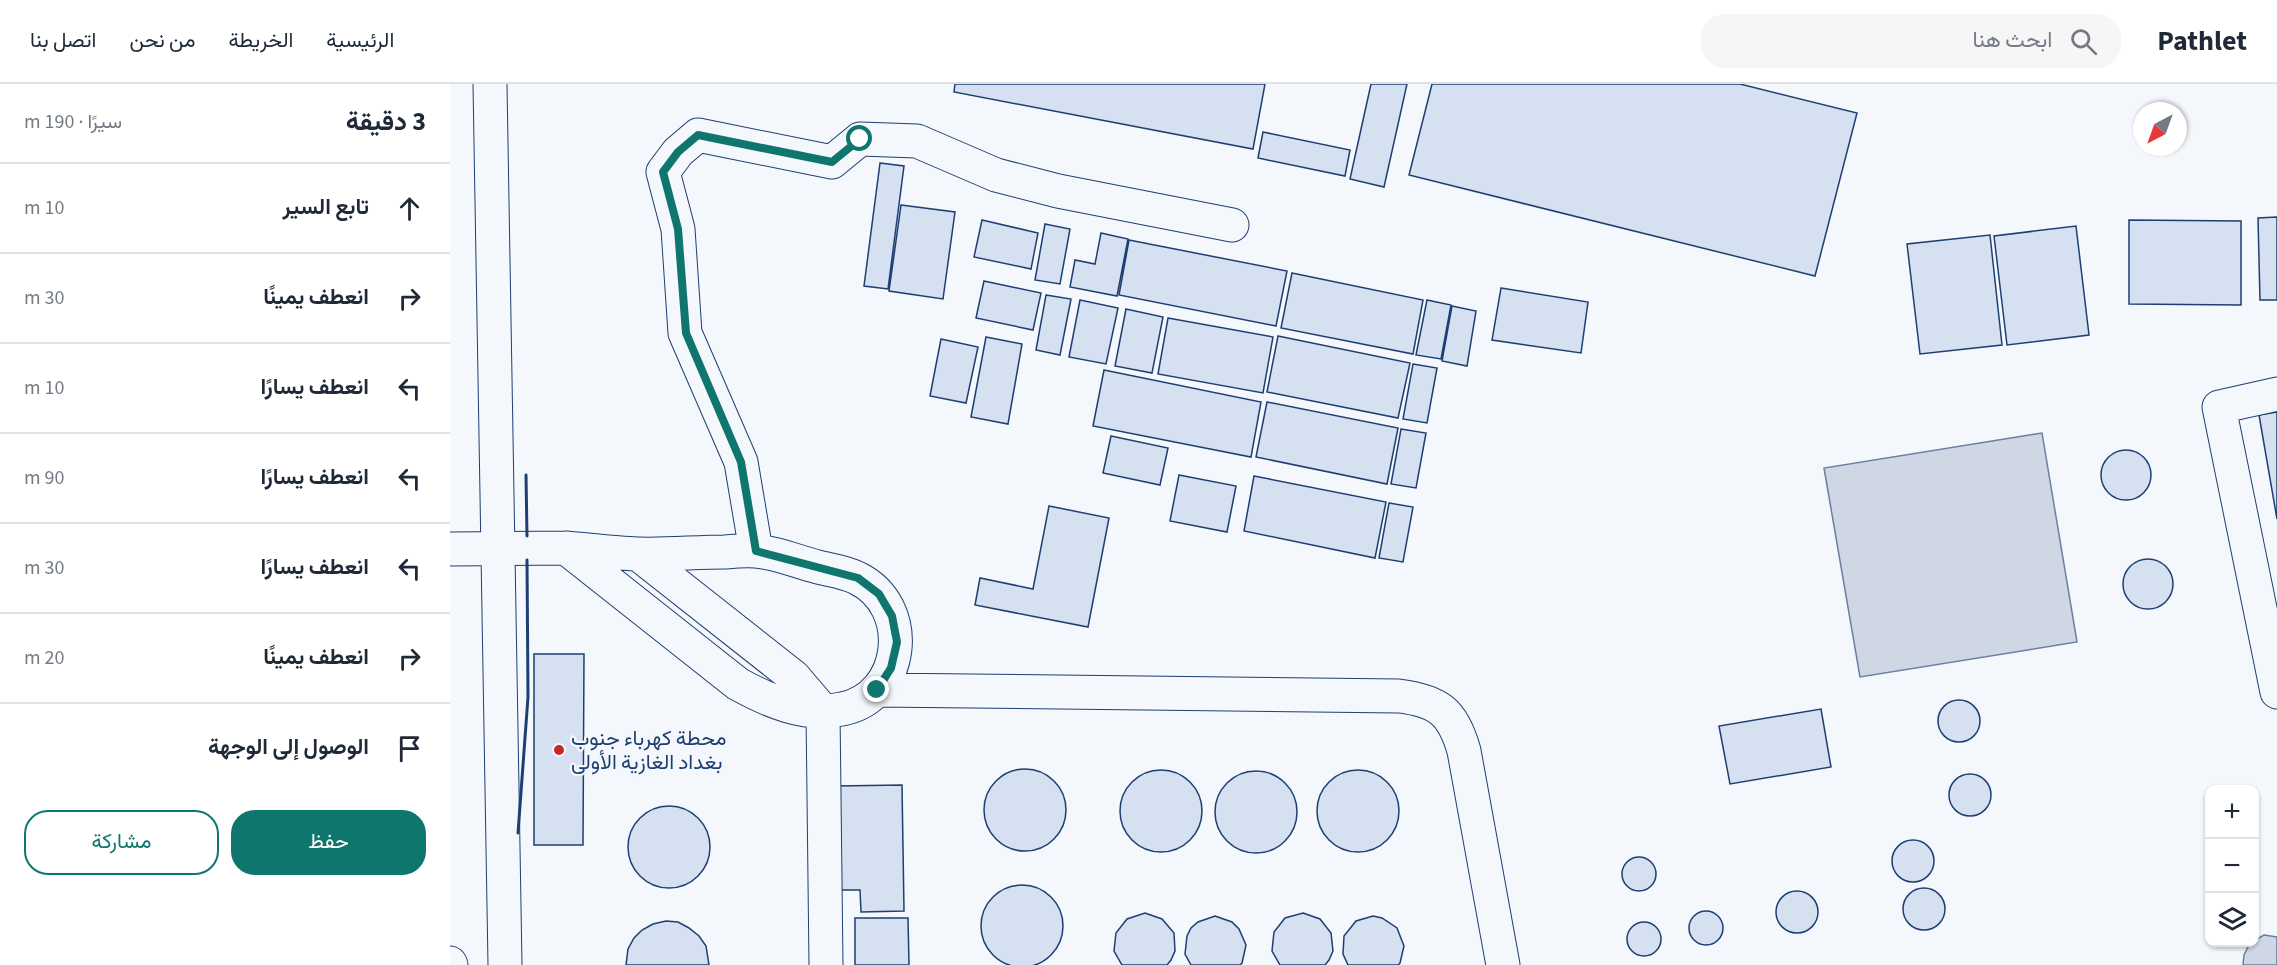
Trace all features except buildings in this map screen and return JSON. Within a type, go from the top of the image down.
[{"type":"lane","points":[[490,84],[496,548],[505,965]]},
{"type":"lane","points":[[756,551],[741,462],[686,333],[678,229],[663,172],[678,152],[698,135],[832,162],[860,139],[917,141],[996,175],[1058,191],[1232,225]]},
{"type":"lane","points":[[2277,394],[2219,407],[2277,692]]},
{"type":"lane","points":[[450,549],[566,548],[638,554],[756,551],[858,578],[879,594],[892,616],[897,642],[891,668],[877,690],[861,702],[843,709],[823,711],[784,705],[765,698],[738,684],[566,548]]},
{"type":"lane","points":[[638,554],[794,677],[823,711],[826,965]]},
{"type":"lane","points":[[877,690],[1399,696],[1422,699],[1443,710],[1457,728],[1464,751],[1503,965]]},
{"type":"shaded area","points":[[2042,433],[2077,642],[1860,677],[1824,468]]},
{"type":"shaded area","points":[[2264,935],[2277,937],[2277,965],[2243,965],[2248,947],[2259,947],[2259,938]]},
{"type":"wall","points":[[526,475],[527,536]]},
{"type":"wall","points":[[518,833],[528,697],[527,560]]},
{"type":"place","name":"محطة كهرباء جنوب بغداد الغازية الأولى","points":[[559,750]]},
{"type":"route","points":[[860,139],[832,162],[698,135],[678,152],[663,172],[678,229],[686,333],[741,462],[756,551],[858,578],[879,594],[892,616],[897,642],[891,668],[877,690]]}]
